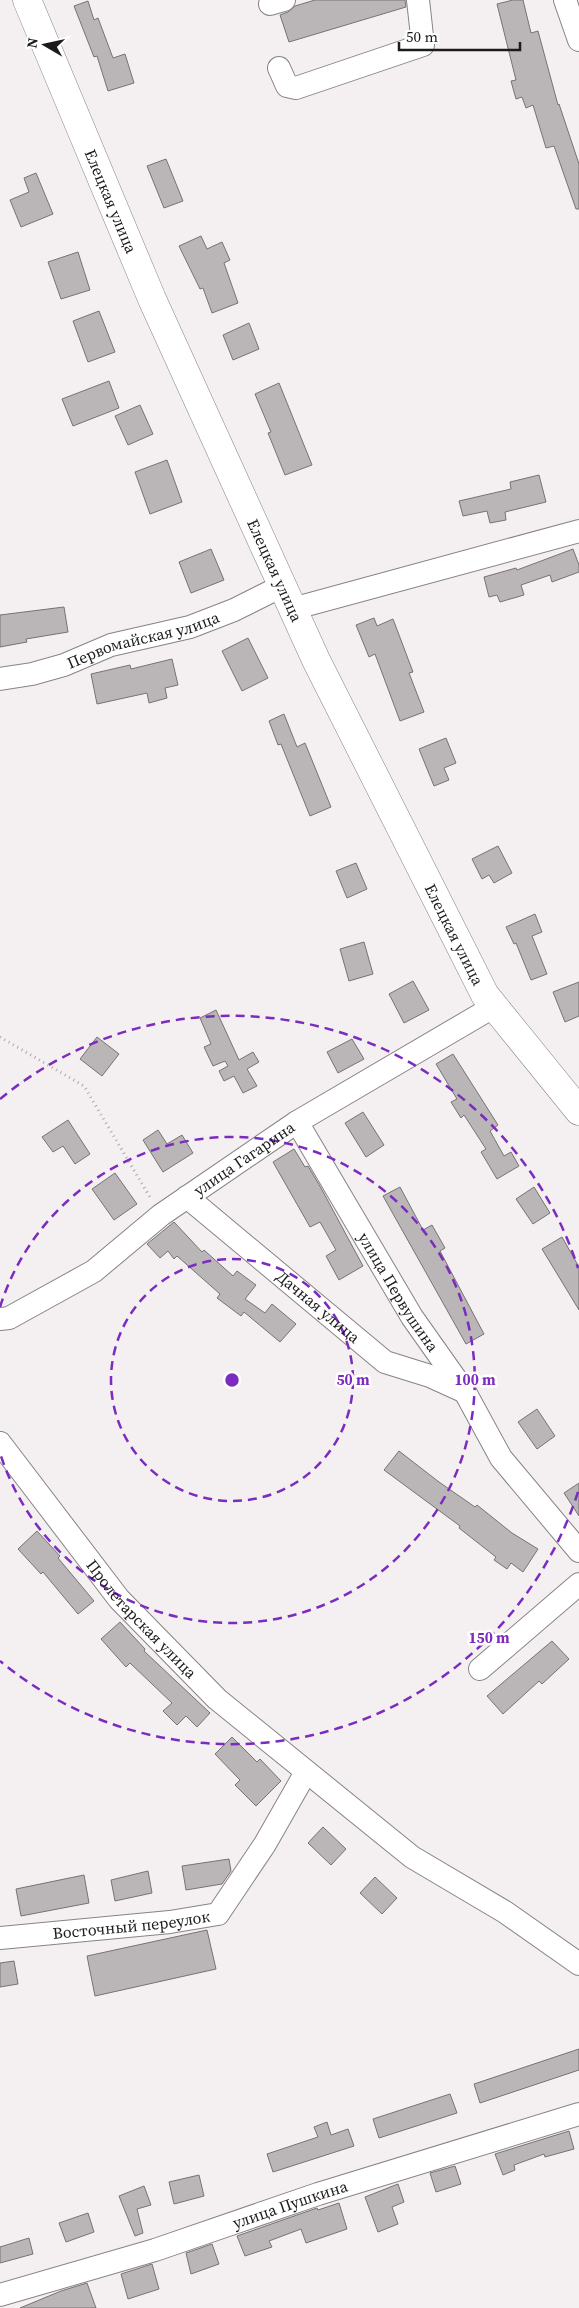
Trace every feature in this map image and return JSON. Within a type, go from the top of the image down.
[{"type":"main road","name":"Елецкая улица","points":[[26,0],[152,299],[316,660],[485,995],[579,1111]]},
{"type":"street","points":[[279,68],[287,86],[296,88],[423,45],[423,28],[418,0]]},
{"type":"street","points":[[565,0],[579,40]]},
{"type":"street","name":"Первомайская улица","points":[[0,679],[32,674],[64,665],[111,645],[190,627],[234,610],[579,532]]},
{"type":"street","name":"улица Гагарина","points":[[0,1319],[9,1318],[94,1271],[161,1215],[297,1122],[495,1006]]},
{"type":"street","name":"улица Первушина","points":[[297,1122],[412,1317],[465,1392],[501,1458],[579,1551]]},
{"type":"street","name":"Дачная улица","points":[[187,1197],[385,1362],[430,1376],[465,1392]]},
{"type":"street","name":"Пролетарская улица","points":[[0,1443],[119,1599],[217,1699],[306,1772]]},
{"type":"street","points":[[480,1670],[579,1584]]},
{"type":"street","points":[[306,1772],[412,1857],[505,1912],[579,1964]]},
{"type":"street","name":"Восточный переулок","points":[[0,1938],[170,1922],[218,1914],[265,1844],[306,1772]]},
{"type":"street","name":"улица Пушкина","points":[[0,2295],[155,2250],[318,2194],[579,2114]]},
{"type":"path","points":[[0,1037],[84,1086],[161,1215]]},
{"type":"building","points":[[315,0],[405,0],[406,7],[289,42],[280,15],[288,12],[295,6]]},
{"type":"building","points":[[513,0],[523,0],[531,33],[538,31],[558,105],[579,164],[579,209],[576,209],[554,146],[546,148],[533,105],[526,108],[522,97],[516,99],[511,81],[516,80],[497,4]]},
{"type":"building","points":[[88,1],[94,20],[98,18],[113,58],[125,54],[134,83],[108,91],[97,56],[94,57],[74,6]]},
{"type":"building","points":[[166,159],[183,201],[164,208],[147,166]]},
{"type":"building","points":[[36,173],[53,214],[21,227],[10,200],[29,192],[24,178]]},
{"type":"building","points":[[201,236],[207,249],[222,242],[230,260],[224,263],[238,303],[212,313],[203,288],[200,289],[179,246]]},
{"type":"building","points":[[78,252],[90,290],[61,299],[48,262]]},
{"type":"building","points":[[99,311],[115,352],[88,362],[73,321]]},
{"type":"building","points":[[249,323],[259,349],[233,360],[223,335]]},
{"type":"building","points":[[109,381],[119,408],[73,426],[62,399]]},
{"type":"building","points":[[279,383],[312,465],[285,475],[268,433],[271,432],[255,394]]},
{"type":"building","points":[[140,405],[153,434],[128,445],[115,416]]},
{"type":"building","points":[[167,460],[182,502],[150,514],[135,472]]},
{"type":"building","points":[[539,475],[546,502],[505,512],[506,520],[490,523],[487,511],[463,516],[459,501],[511,489],[510,482]]},
{"type":"building","points":[[211,549],[224,580],[191,593],[179,562]]},
{"type":"building","points":[[573,549],[579,565],[579,572],[552,582],[550,575],[521,585],[524,595],[500,602],[497,595],[489,597],[484,577],[516,568],[517,570]]},
{"type":"building","points":[[64,607],[68,632],[26,639],[27,642],[0,647],[0,615]]},
{"type":"building","points":[[374,618],[377,626],[393,619],[413,672],[409,673],[424,712],[400,721],[375,654],[369,657],[356,625]]},
{"type":"building","points":[[248,638],[268,678],[242,691],[222,651]]},
{"type":"building","points":[[172,659],[178,685],[165,688],[167,698],[149,703],[147,693],[97,704],[91,674],[130,665],[131,669]]},
{"type":"building","points":[[284,714],[297,747],[305,743],[331,807],[310,816],[281,744],[278,745],[269,721]]},
{"type":"building","points":[[446,738],[456,763],[444,768],[449,780],[434,786],[419,749]]},
{"type":"building","points":[[498,846],[512,873],[494,883],[489,875],[482,879],[472,859]]},
{"type":"building","points":[[356,863],[367,889],[347,898],[336,871]]},
{"type":"building","points":[[535,914],[542,932],[532,936],[547,974],[531,980],[516,943],[514,944],[506,927]]},
{"type":"building","points":[[364,942],[373,974],[349,981],[340,949]]},
{"type":"building","points":[[413,981],[429,1010],[404,1023],[389,994]]},
{"type":"building","points":[[579,982],[579,1016],[565,1022],[553,992]]},
{"type":"building","points":[[216,1010],[239,1060],[253,1052],[259,1062],[247,1069],[257,1086],[243,1093],[234,1076],[224,1081],[219,1071],[228,1066],[225,1061],[213,1066],[204,1047],[211,1044],[200,1018]]},
{"type":"building","points":[[97,1037],[119,1054],[102,1076],[80,1059]]},
{"type":"building","points":[[352,1039],[364,1059],[338,1073],[327,1052]]},
{"type":"building","points":[[453,1054],[498,1125],[490,1131],[504,1156],[511,1152],[519,1166],[497,1179],[481,1152],[486,1149],[464,1115],[461,1118],[451,1102],[457,1099],[436,1064]]},
{"type":"building","points":[[363,1112],[384,1145],[366,1157],[345,1123]]},
{"type":"building","points":[[68,1120],[90,1154],[75,1164],[63,1146],[53,1152],[42,1137]]},
{"type":"building","points":[[158,1130],[167,1144],[182,1135],[193,1153],[163,1172],[143,1140]]},
{"type":"building","points":[[294,1149],[305,1167],[308,1166],[321,1188],[363,1266],[339,1280],[326,1256],[336,1250],[320,1222],[310,1227],[273,1162]]},
{"type":"building","points":[[115,1173],[137,1204],[114,1220],[92,1189]]},
{"type":"building","points":[[400,1187],[423,1230],[432,1225],[445,1248],[440,1251],[484,1334],[466,1344],[383,1196]]},
{"type":"building","points":[[534,1187],[550,1213],[533,1224],[516,1199]]},
{"type":"building","points":[[174,1222],[202,1252],[204,1250],[233,1276],[237,1271],[256,1285],[245,1299],[265,1313],[272,1304],[296,1324],[280,1342],[244,1312],[241,1316],[217,1298],[220,1294],[177,1256],[174,1259],[168,1251],[160,1258],[147,1244]]},
{"type":"building","points":[[562,1237],[579,1267],[579,1310],[542,1249]]},
{"type":"building","points":[[537,1409],[555,1436],[537,1449],[518,1422]]},
{"type":"building","points":[[399,1451],[439,1482],[475,1507],[477,1505],[512,1533],[538,1549],[523,1572],[511,1563],[507,1569],[494,1560],[496,1557],[459,1528],[460,1526],[384,1470]]},
{"type":"building","points":[[579,1483],[579,1516],[564,1493]]},
{"type":"building","points":[[37,1531],[60,1556],[58,1558],[94,1601],[78,1614],[43,1572],[41,1574],[18,1549]]},
{"type":"building","points":[[120,1622],[145,1649],[144,1651],[210,1713],[197,1727],[186,1716],[177,1725],[163,1711],[172,1703],[130,1663],[126,1667],[101,1639]]},
{"type":"building","points":[[552,1641],[569,1659],[542,1684],[539,1681],[503,1714],[487,1696]]},
{"type":"building","points":[[232,1737],[257,1762],[260,1759],[281,1781],[256,1806],[235,1785],[240,1780],[215,1754]]},
{"type":"building","points":[[323,1827],[346,1849],[331,1865],[308,1843]]},
{"type":"building","points":[[229,1859],[231,1871],[222,1884],[186,1890],[182,1866]]},
{"type":"building","points":[[148,1871],[152,1893],[115,1901],[111,1880]]},
{"type":"building","points":[[84,1875],[89,1903],[21,1916],[16,1889]]},
{"type":"building","points":[[375,1877],[397,1898],[382,1914],[360,1893]]},
{"type":"building","points":[[207,1930],[216,1969],[95,1996],[87,1956]]},
{"type":"building","points":[[14,1961],[18,1984],[0,1987],[0,1963]]},
{"type":"building","points":[[579,2049],[579,2070],[480,2103],[474,2084]]},
{"type":"building","points":[[450,2094],[457,2113],[379,2138],[373,2119]]},
{"type":"building","points":[[327,2122],[331,2135],[348,2129],[354,2146],[273,2172],[267,2154],[318,2137],[314,2127]]},
{"type":"building","points":[[569,2131],[574,2149],[545,2157],[544,2154],[514,2165],[515,2170],[503,2175],[495,2154]]},
{"type":"building","points":[[455,2166],[461,2184],[436,2192],[430,2173]]},
{"type":"building","points":[[199,2175],[204,2196],[174,2204],[169,2182]]},
{"type":"building","points":[[398,2184],[404,2202],[392,2207],[398,2224],[378,2232],[365,2197]]},
{"type":"building","points":[[144,2186],[151,2205],[137,2209],[143,2233],[135,2236],[119,2196]]},
{"type":"building","points":[[339,2203],[347,2229],[306,2243],[301,2229],[269,2241],[272,2247],[245,2256],[237,2236],[317,2208],[318,2210]]},
{"type":"building","points":[[88,2213],[94,2232],[66,2242],[59,2223]]},
{"type":"building","points":[[29,2238],[33,2254],[0,2263],[0,2247]]},
{"type":"building","points":[[212,2244],[219,2264],[191,2274],[186,2253]]},
{"type":"building","points":[[152,2264],[159,2289],[128,2299],[121,2274]]},
{"type":"building","points":[[87,2283],[96,2308],[20,2308],[61,2291]]}]
